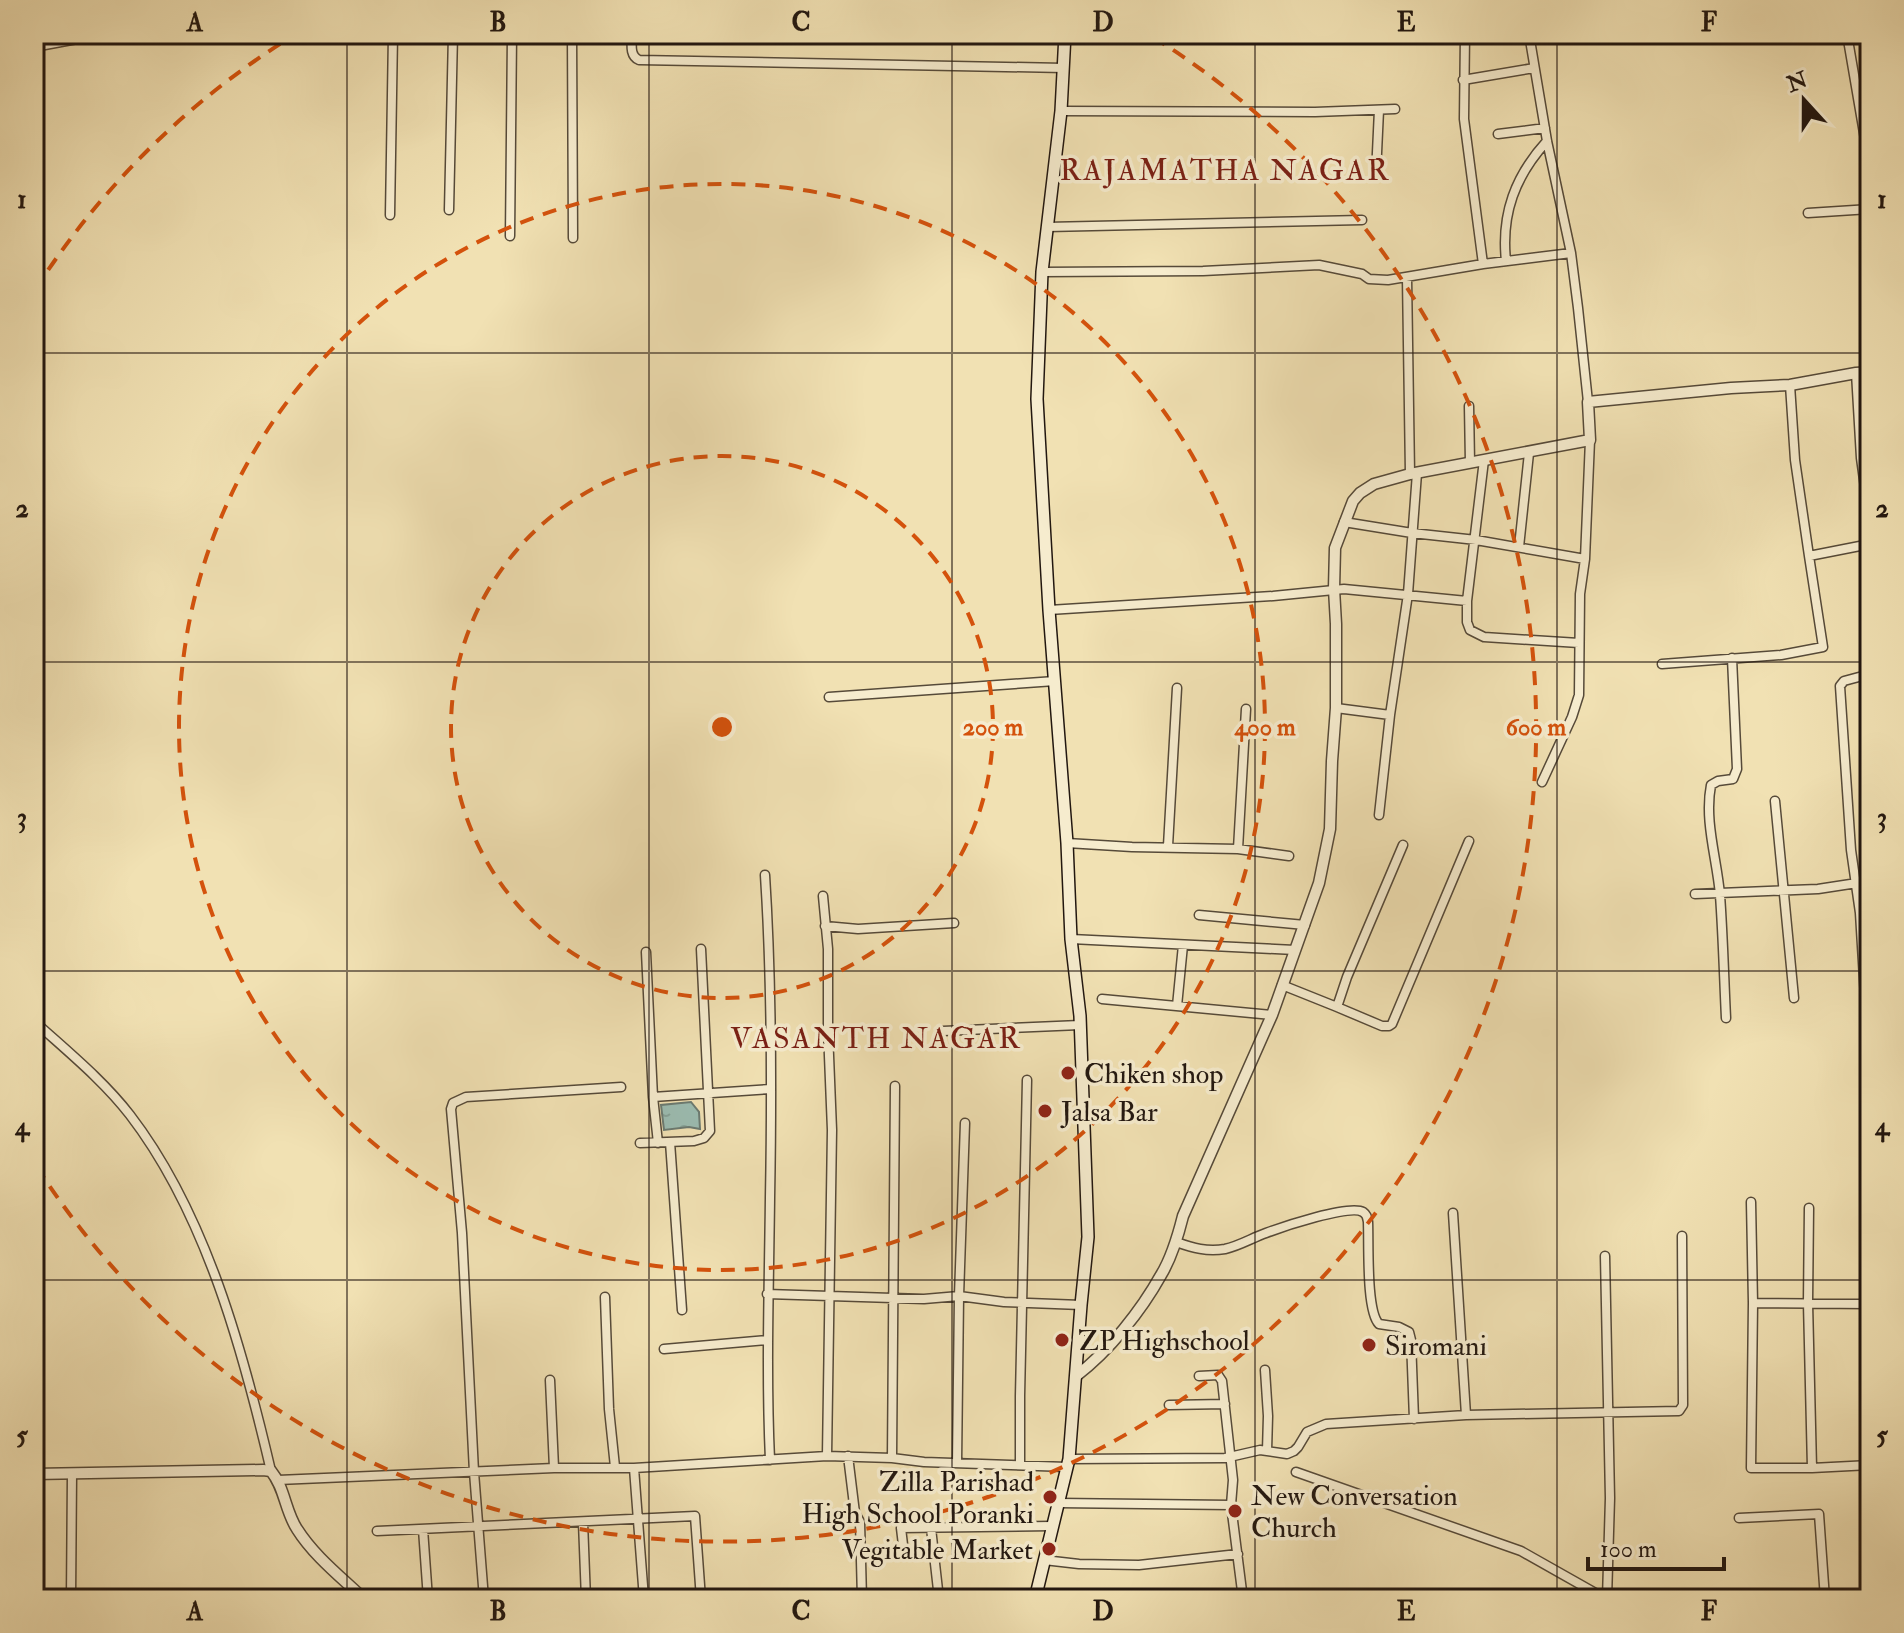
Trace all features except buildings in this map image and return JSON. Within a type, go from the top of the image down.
[{"type":"main road","points":[[1035,1599],[1068,1463],[1088,1237],[1080,1025],[1071,939],[1037,399],[1042,272],[1061,111],[1065,34]]},
{"type":"street","points":[[34,47],[104,34]]},
{"type":"street","points":[[390,215],[393,34]]},
{"type":"street","points":[[449,210],[453,34]]},
{"type":"street","points":[[510,236],[512,34]]},
{"type":"street","points":[[572,34],[573,238]]},
{"type":"street","points":[[632,34],[632,54],[639,60],[1064,68]]},
{"type":"street","points":[[1465,34],[1464,119],[1483,264]]},
{"type":"street","points":[[1529,34],[1547,141],[1571,253],[1590,440],[1585,559],[1580,594],[1579,695],[1542,782]]},
{"type":"street","points":[[1847,34],[1865,139],[1870,149]]},
{"type":"street","points":[[1463,80],[1534,68]]},
{"type":"street","points":[[1061,111],[1315,112],[1395,109]]},
{"type":"street","points":[[1376,174],[1379,110]]},
{"type":"street","points":[[1498,134],[1545,128]]},
{"type":"street","points":[[1506,261],[1504,238],[1514,190],[1525,169],[1547,141]]},
{"type":"street","points":[[1808,213],[1870,209]]},
{"type":"street","points":[[1047,227],[1362,220]]},
{"type":"street","points":[[1042,272],[1203,271],[1319,265],[1382,280],[1571,253]]},
{"type":"street","points":[[1379,815],[1408,594],[1412,533],[1407,278]]},
{"type":"street","points":[[1588,402],[1790,385],[1870,372]]},
{"type":"street","points":[[1856,373],[1861,458],[1870,524]]},
{"type":"street","points":[[1662,664],[1781,655],[1823,647],[1795,460],[1790,385]]},
{"type":"street","points":[[1469,406],[1470,463]]},
{"type":"street","points":[[1076,1376],[1108,1347],[1162,1274],[1183,1216],[1272,1015],[1319,883],[1330,829],[1336,708],[1335,548],[1353,501],[1374,484],[1590,440]]},
{"type":"street","points":[[1519,547],[1529,453]]},
{"type":"street","points":[[1484,460],[1467,601],[1470,630],[1484,637],[1579,643]]},
{"type":"street","points":[[1344,522],[1585,559]]},
{"type":"street","points":[[1809,556],[1870,544]]},
{"type":"street","points":[[1049,610],[1273,596],[1334,589],[1467,601]]},
{"type":"street","points":[[1726,1018],[1720,893],[1710,819],[1710,791],[1711,785],[1718,781],[1733,779],[1737,769],[1732,658]]},
{"type":"street","points":[[1866,1013],[1840,686],[1844,681],[1870,674]]},
{"type":"street","points":[[829,697],[1055,681]]},
{"type":"street","points":[[1168,846],[1177,688]]},
{"type":"street","points":[[1336,708],[1390,715]]},
{"type":"street","points":[[1238,849],[1246,709]]},
{"type":"street","points":[[1775,801],[1794,998]]},
{"type":"street","points":[[1282,985],[1382,1026],[1392,1024],[1469,841]]},
{"type":"street","points":[[1067,843],[1238,849],[1289,856]]},
{"type":"street","points":[[1337,1007],[1403,845]]},
{"type":"street","points":[[765,875],[771,1089],[767,1294],[770,1460]]},
{"type":"street","points":[[1695,894],[1818,889],[1857,883]]},
{"type":"street","points":[[823,896],[828,949],[832,1130],[827,1456]]},
{"type":"street","points":[[1199,915],[1305,925]]},
{"type":"street","points":[[825,926],[858,929],[954,923]]},
{"type":"street","points":[[1071,939],[1295,950]]},
{"type":"street","points":[[1177,1006],[1183,945]]},
{"type":"street","points":[[640,1143],[694,1141],[707,1136],[710,1131],[701,949]]},
{"type":"street","points":[[646,952],[658,1143]]},
{"type":"street","points":[[1102,999],[1272,1015]]},
{"type":"street","points":[[34,1021],[99,1080],[129,1114],[151,1146],[180,1198],[228,1312],[275,1475],[296,1528],[317,1554],[364,1599]]},
{"type":"street","points":[[943,1031],[1080,1025]]},
{"type":"street","points":[[1020,1465],[1027,1080]]},
{"type":"street","points":[[892,1458],[895,1086]]},
{"type":"street","points":[[484,1599],[453,1103],[466,1097],[621,1087]]},
{"type":"street","points":[[653,1097],[771,1089]]},
{"type":"street","points":[[957,1463],[965,1123]]},
{"type":"street","points":[[670,1142],[682,1310]]},
{"type":"street","points":[[1751,1202],[1751,1468],[1870,1465]]},
{"type":"street","points":[[1868,1207],[1870,1264]]},
{"type":"street","points":[[1809,1208],[1812,1468]]},
{"type":"street","points":[[1176,1242],[1198,1250],[1221,1250],[1346,1209],[1362,1211],[1368,1222],[1373,1317],[1379,1324],[1409,1332],[1414,1419]]},
{"type":"street","points":[[1453,1213],[1466,1415]]},
{"type":"street","points":[[34,1474],[247,1470],[275,1475],[474,1472],[634,1468],[827,1456],[1020,1465],[1225,1458],[1251,1451],[1281,1455],[1291,1453],[1307,1432],[1326,1424],[1466,1415],[1675,1412],[1683,1405],[1682,1236]]},
{"type":"street","points":[[1296,1472],[1521,1551],[1606,1599],[1610,1498],[1605,1256]]},
{"type":"street","points":[[767,1294],[924,1299],[959,1296],[1081,1305]]},
{"type":"street","points":[[605,1297],[609,1409],[615,1467]]},
{"type":"street","points":[[1753,1303],[1870,1304]]},
{"type":"street","points":[[664,1349],[768,1340]]},
{"type":"street","points":[[1265,1370],[1267,1451]]},
{"type":"street","points":[[1199,1376],[1221,1377],[1233,1480],[1231,1505],[1243,1599]]},
{"type":"street","points":[[550,1380],[554,1468]]},
{"type":"street","points":[[1169,1405],[1225,1404]]},
{"type":"street","points":[[848,1456],[855,1513],[860,1522],[862,1599]]},
{"type":"street","points":[[634,1468],[644,1599]]},
{"type":"street","points":[[71,1599],[72,1474]]},
{"type":"street","points":[[1058,1503],[1231,1505]]},
{"type":"street","points":[[1739,1518],[1819,1514],[1825,1599]]},
{"type":"street","points":[[377,1531],[695,1516],[701,1599]]},
{"type":"street","points":[[583,1522],[586,1599]]},
{"type":"street","points":[[903,1545],[901,1528],[1052,1526]]},
{"type":"street","points":[[931,1528],[939,1599]]},
{"type":"street","points":[[423,1529],[428,1599]]},
{"type":"street","points":[[1044,1560],[1139,1565],[1238,1554]]},
{"type":"water","points":[[691,1102],[699,1112],[700,1129],[664,1130],[661,1105]]},
{"type":"place","name":"Chiken shop","points":[[1068,1073]]},
{"type":"place","name":"Jalsa Bar","points":[[1045,1111]]},
{"type":"place","name":"ZP Highschool","points":[[1062,1340]]},
{"type":"place","name":"Siromani","points":[[1369,1345]]},
{"type":"place","name":"Zilla Parishad High School Poranki","points":[[1050,1497]]},
{"type":"place","name":"New Conversation Church","points":[[1235,1511]]},
{"type":"place","name":"Vegitable Market","points":[[1049,1549]]},
{"type":"district","name":"RAJAMATHA NAGAR","points":[[1225,170]]},
{"type":"district","name":"VASANTH NAGAR","points":[[876,1038]]}]
